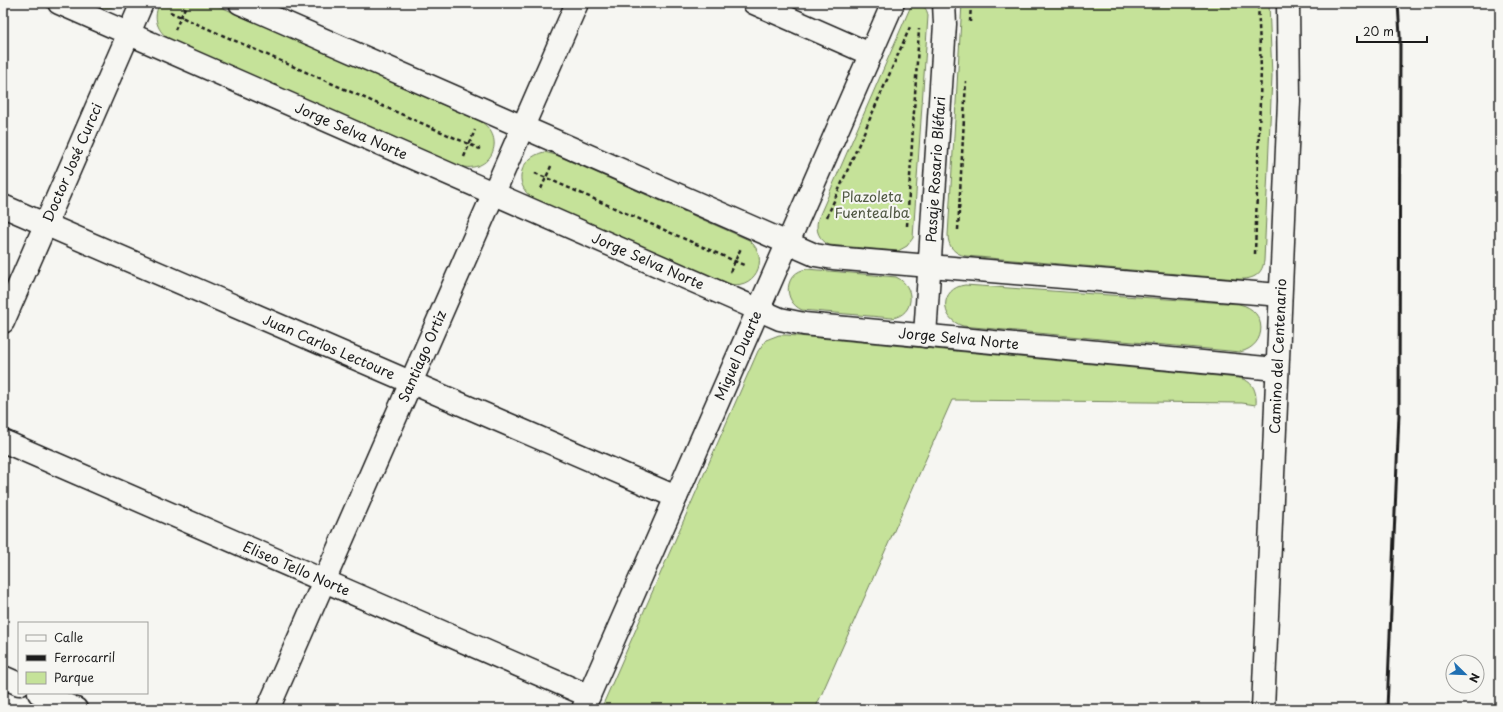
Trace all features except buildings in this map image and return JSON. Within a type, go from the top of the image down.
[{"type":"street","name":"Jorge Selva Norte","points":[[59,3],[780,320],[796,324],[1276,369]]},
{"type":"street","name":"Doctor José Curcci","points":[[3,322],[142,3]]},
{"type":"street","points":[[240,3],[787,243],[824,257],[1280,295]]},
{"type":"street","name":"Santiago Ortiz","points":[[268,709],[577,3]]},
{"type":"street","points":[[754,3],[870,54]]},
{"type":"street","name":"Miguel Duarte","points":[[586,702],[893,3]]},
{"type":"street","name":"Pasaje Rosario Bléfari","points":[[925,336],[945,24],[944,3]]},
{"type":"street","name":"Camino del Centenario","points":[[1263,709],[1276,369],[1289,101],[1288,3]]},
{"type":"street","name":"Juan Carlos Lectoure","points":[[3,206],[676,497]]},
{"type":"street","name":"Eliseo Tello Norte","points":[[3,441],[324,581],[586,702]]},
{"type":"street","points":[[3,677],[18,684]]},
{"type":"street","points":[[41,694],[76,709]]},
{"type":"path","points":[[174,34],[187,3]]},
{"type":"path","points":[[970,24],[971,3]]},
{"type":"path","points":[[1254,254],[1261,69],[1258,3]]},
{"type":"path","points":[[170,12],[480,149]]},
{"type":"path","points":[[828,217],[910,27]]},
{"type":"path","points":[[907,226],[919,29]]},
{"type":"path","points":[[958,230],[967,79]]},
{"type":"path","points":[[462,161],[477,126]]},
{"type":"path","points":[[539,194],[554,160]]},
{"type":"path","points":[[535,173],[746,266]]},
{"type":"path","points":[[728,278],[743,244]]},
{"type":"green space","points":[[88,3],[121,3],[117,6],[104,8]]},
{"type":"green space","points":[[160,3],[212,3],[480,121],[488,128],[493,136],[494,145],[492,153],[487,160],[480,165],[470,167],[459,166],[171,40],[162,33],[157,24],[156,14]]},
{"type":"green space","points":[[962,3],[1269,3],[1272,76],[1264,261],[1258,274],[1247,279],[1237,279],[966,256],[952,249],[949,243],[948,235]]},
{"type":"green space","name":"Plazoleta Fuentealba","points":[[915,5],[924,7],[928,16],[913,238],[907,246],[898,251],[829,245],[820,237],[817,227],[818,219],[910,8]]},
{"type":"green space","points":[[544,152],[556,155],[749,240],[756,248],[759,256],[759,265],[756,272],[751,279],[744,283],[735,285],[725,283],[533,199],[526,193],[522,186],[522,172],[524,165],[529,160]]},
{"type":"green space","points":[[807,269],[896,277],[903,281],[910,293],[909,306],[900,316],[892,318],[802,310],[791,300],[788,287],[794,275],[799,271]]},
{"type":"green space","points":[[965,285],[1239,304],[1249,308],[1255,313],[1261,328],[1260,336],[1256,343],[1240,352],[963,326],[955,322],[950,317],[946,311],[946,304],[947,297],[951,292],[957,287]]},
{"type":"green space","points":[[779,335],[1238,378],[1247,381],[1253,387],[1256,395],[1256,405],[1242,403],[952,400],[815,709],[601,709],[758,351],[766,340]]},
{"type":"green space","points":[[1498,336],[1500,336],[1500,651],[1497,651]]},
{"type":"railway","points":[[1387,709],[1399,414],[1400,36],[1398,3]]}]
